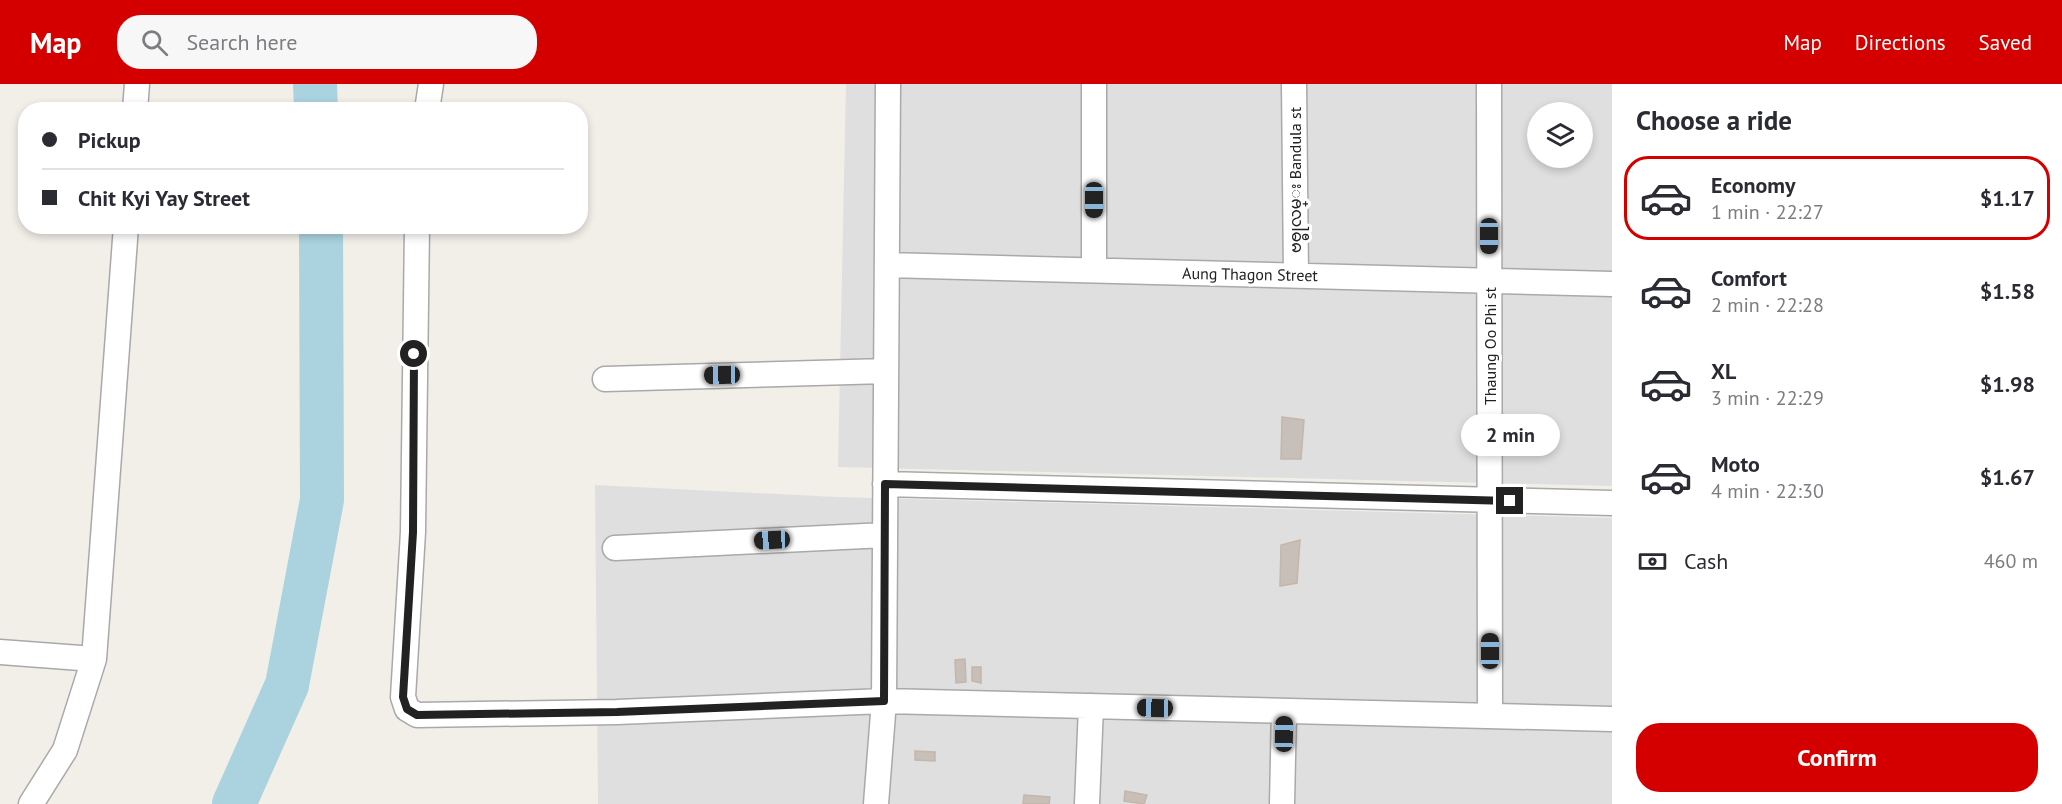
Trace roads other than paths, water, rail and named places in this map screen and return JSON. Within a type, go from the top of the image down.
[{"type":"street","points":[[136,102],[137,84]]},
{"type":"street","points":[[428,102],[431,84]]},
{"type":"street","points":[[876,804],[884,701],[888,84]]},
{"type":"street","points":[[1094,84],[1094,270]]},
{"type":"street","name":"ဗႎ္ဓုလမ္း Bandula st","points":[[1294,84],[1296,276]]},
{"type":"street","name":"Thaung Oo Phi st","points":[[1489,84],[1491,716]]},
{"type":"street","points":[[31,804],[65,750],[94,658],[125,234]]},
{"type":"street","points":[[417,234],[413,532],[403,697],[407,709],[417,715],[884,701],[1612,719]]},
{"type":"street","name":"Aung Thagon Street","points":[[887,265],[1612,284]]},
{"type":"street","points":[[604,379],[886,371]]},
{"type":"street","points":[[885,484],[1612,503]]},
{"type":"street","points":[[615,548],[885,535]]},
{"type":"street","points":[[0,652],[94,658]]},
{"type":"street","points":[[1087,804],[1090,706]]},
{"type":"street","points":[[1282,804],[1284,711]]},
{"type":"waterway","points":[[315,84],[316,102]]},
{"type":"waterway","points":[[234,804],[287,685],[322,500],[321,234]]}]
